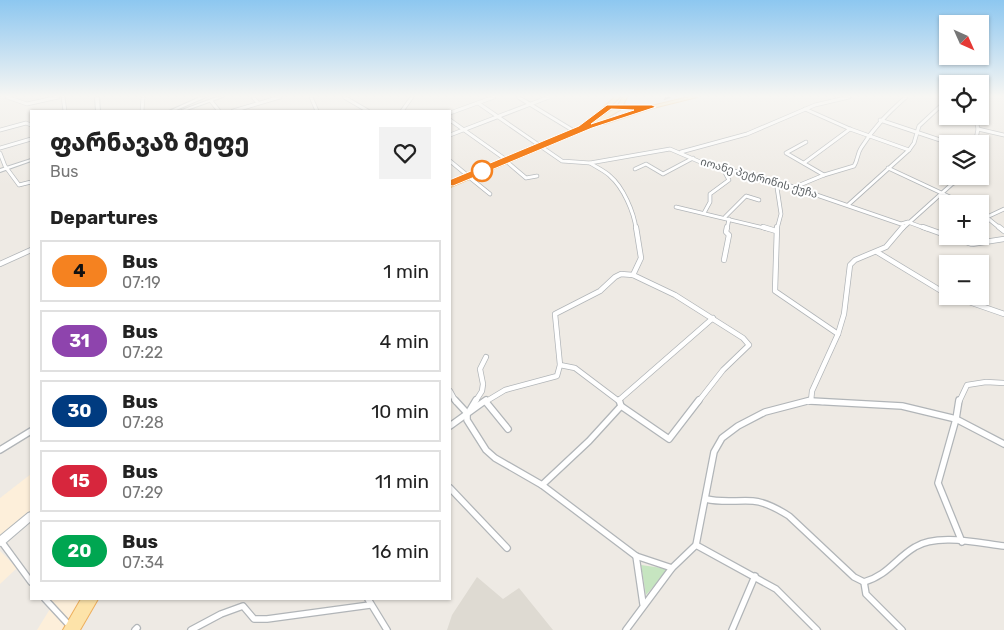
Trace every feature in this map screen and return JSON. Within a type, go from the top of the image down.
[{"type":"main road","points":[[540,146],[583,126]]},
{"type":"main road","points":[[451,183],[589,126]]},
{"type":"main road","points":[[0,171],[30,160]]},
{"type":"main road","points":[[0,542],[30,517]]},
{"type":"main road","points":[[71,629],[86,600]]},
{"type":"main road","points":[[71,629],[92,600]]},
{"type":"street","points":[[0,130],[13,126]]},
{"type":"street","points":[[459,126],[506,160],[527,178],[537,176]]},
{"type":"street","points":[[451,136],[473,126]]},
{"type":"street","name":"იოანე პეტრიწის ქუჩა","points":[[512,126],[562,161],[590,163],[664,148],[681,152],[723,169],[795,187],[902,226]]},
{"type":"street","points":[[566,126],[574,131]]},
{"type":"street","points":[[681,152],[719,143],[765,126]]},
{"type":"street","points":[[844,126],[909,150]]},
{"type":"street","points":[[795,187],[824,175],[854,166],[857,162],[859,151],[875,126]]},
{"type":"street","points":[[899,126],[939,140]]},
{"type":"street","points":[[848,205],[909,150],[914,143],[919,126]]},
{"type":"street","points":[[804,163],[850,129]]},
{"type":"street","points":[[977,135],[978,129],[1004,135]]},
{"type":"street","points":[[0,148],[30,139]]},
{"type":"street","points":[[806,142],[786,153],[824,175]]},
{"type":"street","points":[[0,153],[20,185],[30,182]]},
{"type":"street","points":[[636,170],[646,164],[663,174],[693,158]]},
{"type":"street","points":[[451,163],[490,194]]},
{"type":"street","points":[[590,163],[611,176],[624,195],[635,220],[641,258],[633,275]]},
{"type":"street","points":[[888,168],[948,195]]},
{"type":"street","points":[[704,213],[710,202],[710,194],[730,180],[723,169]]},
{"type":"street","points":[[776,181],[781,214],[776,231],[775,291],[838,334]]},
{"type":"street","points":[[811,401],[812,391],[838,334],[844,314],[850,266],[855,260],[886,247],[902,226],[944,193],[951,185]]},
{"type":"street","points":[[724,260],[729,235],[726,232],[727,218],[746,196],[759,200]]},
{"type":"street","points":[[676,207],[776,231]]},
{"type":"street","points":[[989,216],[1004,209]]},
{"type":"street","points":[[989,219],[1004,231]]},
{"type":"street","points":[[908,222],[939,233]]},
{"type":"street","points":[[989,241],[1004,239]]},
{"type":"street","points":[[0,264],[30,250]]},
{"type":"street","points":[[877,252],[939,289]]},
{"type":"street","points":[[451,425],[467,413],[505,390],[557,376],[560,365],[555,314],[600,291],[621,274],[633,275],[675,295],[743,338],[749,346],[723,370],[669,439],[621,406],[619,400],[575,368],[560,365]]},
{"type":"street","points":[[978,305],[1004,314]]},
{"type":"street","points":[[619,400],[713,318]]},
{"type":"street","points":[[486,357],[480,369],[483,384],[482,391],[467,413],[467,420],[486,450],[516,471],[542,485],[636,556],[672,568]]},
{"type":"street","points":[[962,542],[938,483],[956,418],[959,399],[967,385],[986,382],[1004,383]]},
{"type":"street","points":[[451,399],[467,413]]},
{"type":"street","points":[[626,630],[672,568],[696,545],[714,452],[722,438],[738,426],[765,412],[811,401],[902,406],[956,418],[1004,444]]},
{"type":"street","points":[[486,402],[508,429]]},
{"type":"street","points":[[542,485],[590,440],[621,406]]},
{"type":"street","points":[[0,450],[30,432]]},
{"type":"street","points":[[451,489],[506,548]]},
{"type":"street","points":[[706,499],[714,502],[754,501],[777,509],[789,516],[854,577],[864,582],[876,579],[891,570],[916,546],[931,540],[1004,546]]},
{"type":"street","points":[[0,542],[30,581]]},
{"type":"street","points":[[696,545],[776,589],[817,630]]},
{"type":"street","points":[[636,556],[644,604]]},
{"type":"street","points":[[732,630],[755,576]]},
{"type":"street","points":[[864,582],[866,594],[902,630]]},
{"type":"street","points":[[46,600],[71,629]]},
{"type":"street","points":[[191,630],[221,614],[243,606],[254,619],[267,619],[369,602],[387,630]]},
{"type":"shaded area","points":[[30,475],[30,517],[0,542],[0,498]]},
{"type":"shaded area","points":[[0,551],[17,568],[0,584]]},
{"type":"shaded area","points":[[477,577],[503,599],[519,588],[553,630],[447,630],[452,615]]},
{"type":"shaded area","points":[[50,600],[80,600],[68,620]]},
{"type":"shaded area","points":[[50,609],[65,626],[63,630],[37,630]]},
{"type":"green space","points":[[641,565],[669,569],[646,595]]},
{"type":"bus line","name":"4","points":[[451,182],[584,126]]},
{"type":"bus line","name":"4","points":[[451,185],[589,126]]}]
